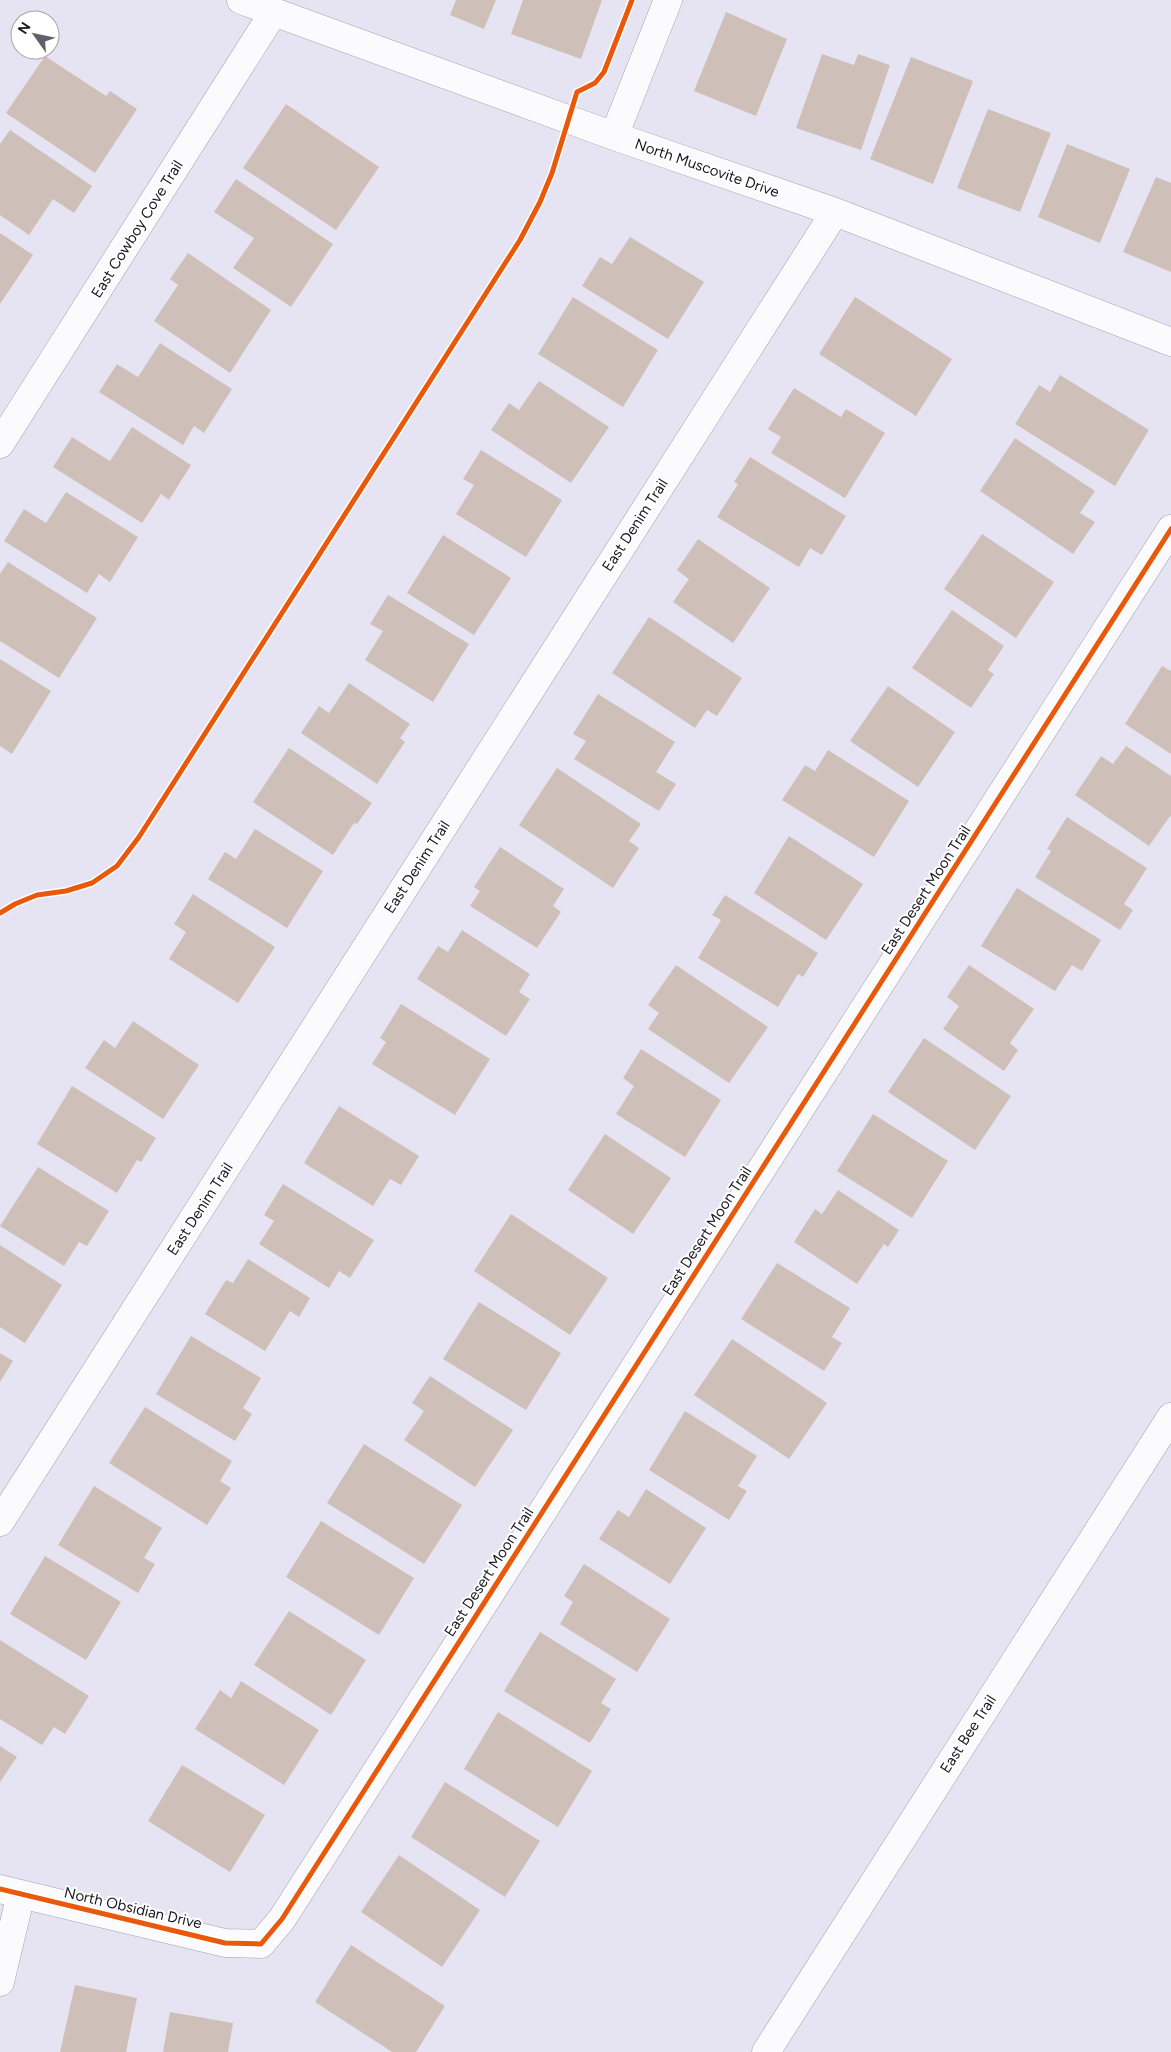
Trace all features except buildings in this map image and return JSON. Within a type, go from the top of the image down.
[{"type":"street","name":"North Muscovite Drive","points":[[241,0],[614,136],[835,212],[1171,342]]},
{"type":"street","points":[[614,136],[668,0]]},
{"type":"street","name":"East Cowboy Cove Trail","points":[[0,444],[273,13]]},
{"type":"street","name":"East Denim Trail","points":[[0,1522],[835,212]]},
{"type":"street","name":"East Desert Moon Trail","points":[[261,1944],[282,1919],[1171,529]]},
{"type":"street","name":"East Bee Trail","points":[[766,2052],[1171,1417]]},
{"type":"street","points":[[0,1982],[10,1891]]},
{"type":"street","name":"North Obsidian Drive","points":[[10,1891],[226,1943],[261,1944]]},
{"type":"cycle path","points":[[0,913],[15,904],[37,895],[66,891],[92,883],[117,866],[139,837],[520,240],[540,202],[552,173],[577,92],[595,83],[604,72],[632,0]]},
{"type":"cycle path","points":[[0,1889],[225,1943],[261,1944],[282,1919],[1171,529]]}]
